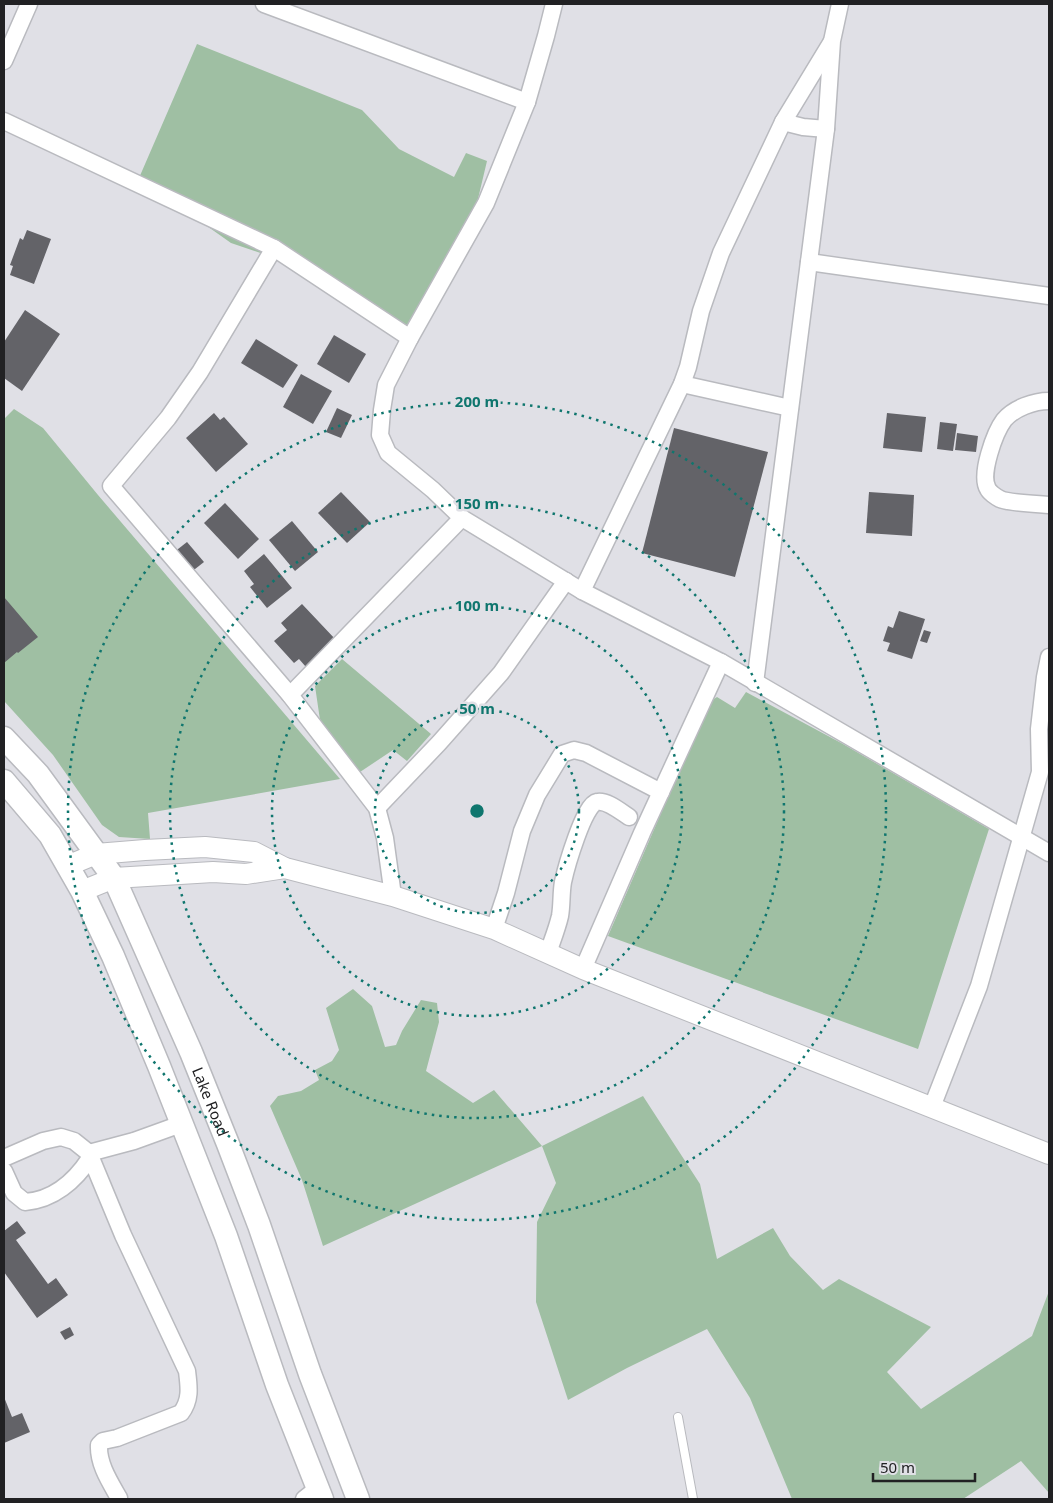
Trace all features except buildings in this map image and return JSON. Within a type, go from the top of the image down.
[{"type":"main road","name":"Lake Road","points":[[4,738],[38,774],[114,878],[191,1052],[231,1153],[259,1225],[313,1382],[358,1499]]},
{"type":"main road","points":[[4,780],[50,835],[82,890],[113,956],[226,1236],[315,1496]]},
{"type":"street","points":[[4,62],[28,4]]},
{"type":"street","points":[[264,4],[527,102]]},
{"type":"street","points":[[554,4],[527,102],[486,203],[410,338],[386,385],[380,435],[388,453],[433,490],[462,518],[582,591],[721,662],[1049,854]]},
{"type":"street","points":[[755,682],[826,129],[832,41],[840,4]]},
{"type":"street","points":[[582,591],[682,384],[688,367],[701,311],[721,253],[783,122],[832,41]]},
{"type":"street","points":[[4,120],[274,248],[410,338]]},
{"type":"street","points":[[783,122],[804,127],[826,129]]},
{"type":"street","points":[[274,248],[200,372],[168,418],[111,486],[290,694],[377,808],[385,838],[393,896]]},
{"type":"street","points":[[809,262],[1049,296]]},
{"type":"street","points":[[682,384],[790,408]]},
{"type":"street","points":[[1049,402],[1042,401],[1018,409],[1004,420],[988,456],[985,477],[988,490],[1001,500],[1049,505]]},
{"type":"street","points":[[290,694],[462,518]]},
{"type":"street","points":[[377,808],[439,743],[501,673],[566,581]]},
{"type":"street","points":[[932,1107],[979,986],[1040,772],[1039,729],[1049,657]]},
{"type":"street","points":[[584,969],[661,792],[721,662]]},
{"type":"street","points":[[494,930],[522,831],[537,796],[562,754],[574,750],[586,753],[661,792]]},
{"type":"street","points":[[548,954],[560,914],[563,884],[567,868],[581,825],[591,805],[598,802],[605,803],[628,817]]},
{"type":"street","points":[[67,866],[96,854],[205,847],[254,852],[285,868],[393,896],[494,930],[584,969],[1049,1154]]},
{"type":"street","points":[[82,890],[114,878],[213,872],[246,874],[285,868]]},
{"type":"street","points":[[4,1171],[14,1193],[24,1202],[36,1201],[48,1197],[73,1180],[81,1171],[89,1155],[181,1124]]},
{"type":"street","points":[[4,1158],[43,1141],[61,1137],[74,1141],[89,1155],[123,1236],[188,1371],[188,1404],[181,1413],[117,1438],[104,1441],[99,1445],[98,1454],[104,1470],[119,1498]]},
{"type":"lane","points":[[678,1417],[693,1499]]},
{"type":"green space","points":[[197,44],[362,110],[399,149],[454,177],[466,153],[487,161],[477,203],[413,320],[400,335],[287,262],[231,243],[139,178]]},
{"type":"green space","points":[[14,409],[43,428],[340,779],[148,813],[150,839],[119,837],[102,825],[53,755],[4,701],[4,419]]},
{"type":"green space","points":[[342,659],[431,734],[407,761],[393,750],[357,774],[320,720],[315,686]]},
{"type":"green space","points":[[746,692],[843,744],[989,829],[918,1049],[608,936],[709,702],[717,697],[735,708]]},
{"type":"green space","points":[[353,989],[372,1006],[385,1047],[396,1045],[402,1031],[421,1000],[437,1003],[439,1022],[426,1071],[473,1103],[494,1090],[542,1146],[323,1246],[302,1180],[270,1106],[278,1096],[301,1091],[319,1080],[315,1070],[332,1061],[339,1050],[326,1008]]},
{"type":"green space","points":[[643,1096],[700,1184],[717,1259],[773,1228],[790,1256],[823,1290],[839,1279],[931,1327],[887,1372],[921,1409],[1032,1336],[1049,1291],[1049,1493],[1021,1461],[963,1499],[792,1499],[750,1398],[707,1329],[627,1368],[568,1400],[536,1302],[537,1222],[556,1183],[542,1146]]}]
